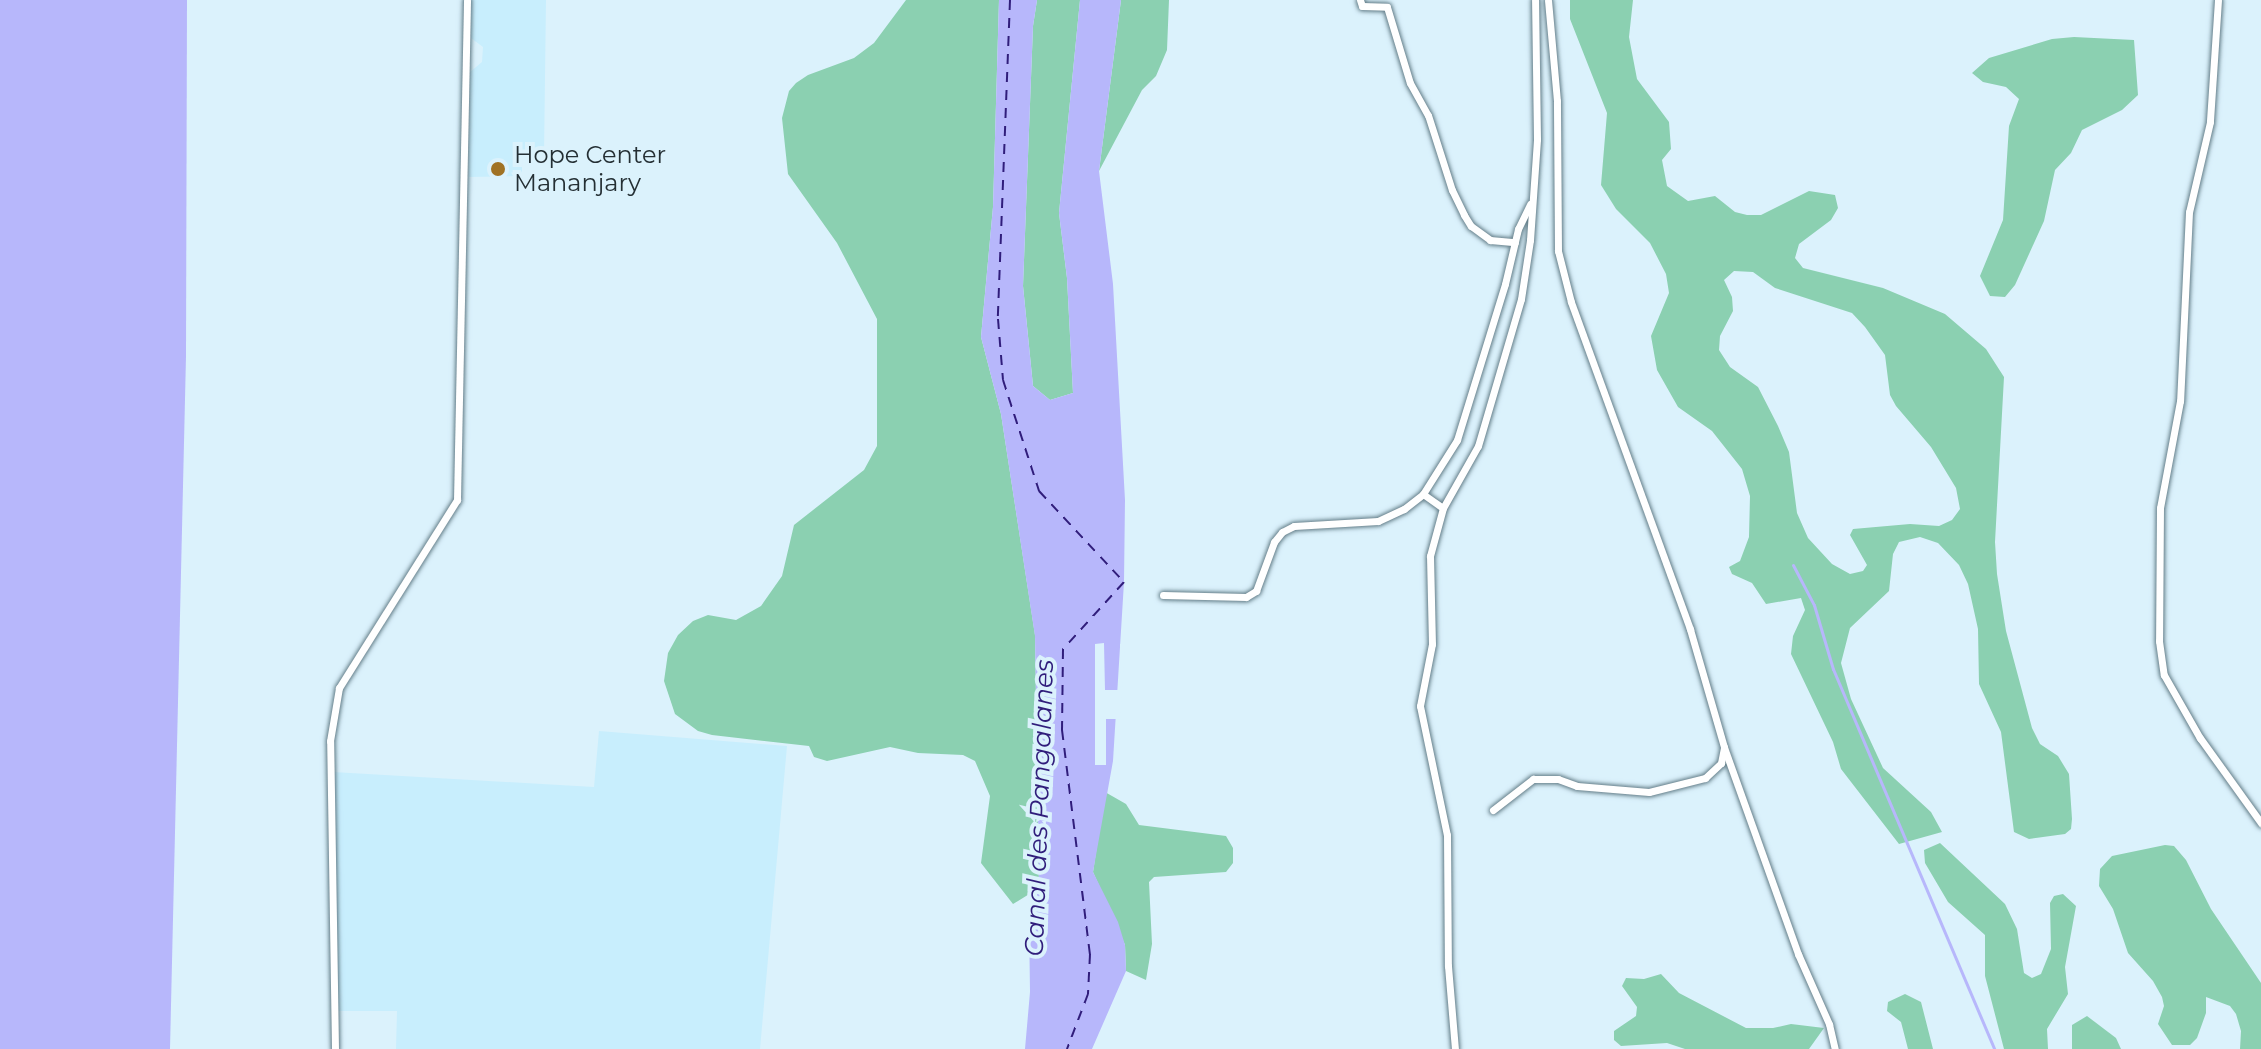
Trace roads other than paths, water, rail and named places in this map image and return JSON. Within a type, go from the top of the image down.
[{"type":"street","points":[[335,1049],[330,741],[339,688],[457,500],[467,0]]},
{"type":"street","points":[[1360,0],[1362,6],[1390,3],[1410,83],[1428,115],[1452,190],[1471,226],[1490,240],[1515,242]]},
{"type":"street","points":[[1455,1049],[1448,966],[1447,835],[1420,706],[1432,644],[1430,556],[1443,508],[1478,446],[1517,314],[1530,240],[1530,204],[1537,139],[1535,0]]},
{"type":"street","points":[[1548,0],[1557,101],[1558,251],[1571,302],[1690,629],[1724,747],[1798,954],[1829,1024],[1835,1049]]},
{"type":"street","points":[[2218,0],[2210,122],[2189,212],[2180,401],[2160,508],[2159,641],[2164,675],[2200,738],[2261,823]]},
{"type":"street","points":[[1163,595],[1246,597],[1256,591],[1274,542],[1282,532],[1294,526],[1378,521],[1404,509],[1423,494],[1457,440],[1515,242],[1530,204]]},
{"type":"street","points":[[1423,494],[1443,508]]},
{"type":"street","points":[[1493,810],[1533,779],[1558,779],[1577,786],[1649,792],[1705,778],[1721,763],[1724,747]]},
{"type":"water","points":[[0,0],[187,0],[186,356],[170,1049],[0,1049]]},
{"type":"water","name":"Canal des Pangalanes","points":[[999,0],[1037,0],[1033,26],[1023,286],[1033,386],[1050,400],[1073,393],[1067,278],[1059,213],[1080,0],[1121,0],[1099,171],[1113,284],[1125,500],[1124,582],[1113,761],[1093,872],[1118,922],[1125,945],[1126,971],[1092,1049],[1025,1049],[1030,992],[1029,921],[1039,887],[1035,636],[1001,414],[981,337],[993,207]]},
{"type":"waterway","points":[[1793,565],[1814,605],[1833,669],[1994,1049]]},
{"type":"place","name":"Hope Center Mananjary","points":[[498,169]]}]
